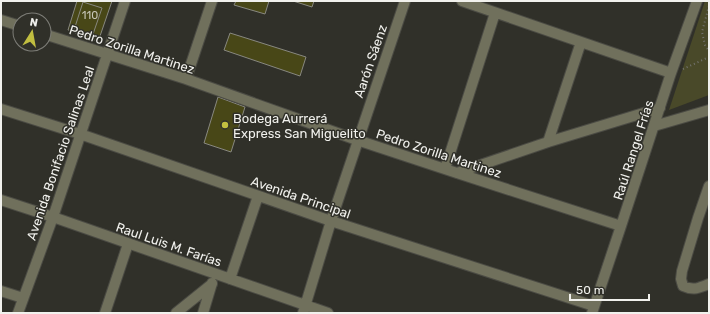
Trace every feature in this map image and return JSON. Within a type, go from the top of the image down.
[{"type":"street","name":"Avenida Bonifacio Salinas Leal","points":[[18,313],[53,217],[125,1]]},
{"type":"street","points":[[186,80],[212,1]]},
{"type":"street","name":"Aarón Sáenz","points":[[304,309],[331,221],[404,1]]},
{"type":"street","points":[[462,1],[671,73]]},
{"type":"street","name":"Raúl Rangel Frías","points":[[593,310],[696,1]]},
{"type":"street","points":[[446,169],[495,12]]},
{"type":"street","points":[[1,20],[12,23]]},
{"type":"street","name":"Pedro Zorilla Martinez","points":[[52,37],[186,80],[457,173],[622,226]]},
{"type":"street","points":[[548,142],[581,42]]},
{"type":"street","points":[[457,173],[548,142],[660,108]]},
{"type":"street","name":"Avenida Principal","points":[[1,109],[172,165],[258,196],[593,310]]},
{"type":"street","points":[[654,126],[709,110]]},
{"type":"street","points":[[709,186],[682,271],[681,279],[683,286],[690,289],[699,288],[709,284]]},
{"type":"street","points":[[230,279],[258,196]]},
{"type":"street","name":"Raul Luis M. Farías","points":[[1,200],[230,279],[304,309],[328,313]]},
{"type":"street","points":[[698,218],[709,211]]},
{"type":"street","points":[[106,313],[128,244]]},
{"type":"street","points":[[203,313],[215,274]]},
{"type":"street","points":[[176,313],[212,284]]},
{"type":"street","points":[[1,291],[23,298]]},
{"type":"path","points":[[709,6],[702,32],[705,45],[709,51]]},
{"type":"path","points":[[682,69],[709,57]]},
{"type":"shaded area","points":[[705,1],[709,1],[709,95],[669,110]]},
{"type":"building","points":[[77,1],[112,1],[97,41],[68,30]]},
{"type":"building","points":[[236,1],[269,1],[265,14],[234,5]]},
{"type":"building","points":[[293,1],[314,1],[312,7]]},
{"type":"building","points":[[83,2],[102,8],[92,37],[74,30]]},
{"type":"building","points":[[230,33],[306,57],[300,76],[224,50]]},
{"type":"building","name":"Bodega Aurrerá Express San Miguelito","points":[[218,97],[245,107],[231,152],[204,143]]},
{"type":"place","name":"Bodega Aurrerá Express San Miguelito","points":[[225,125]]}]
